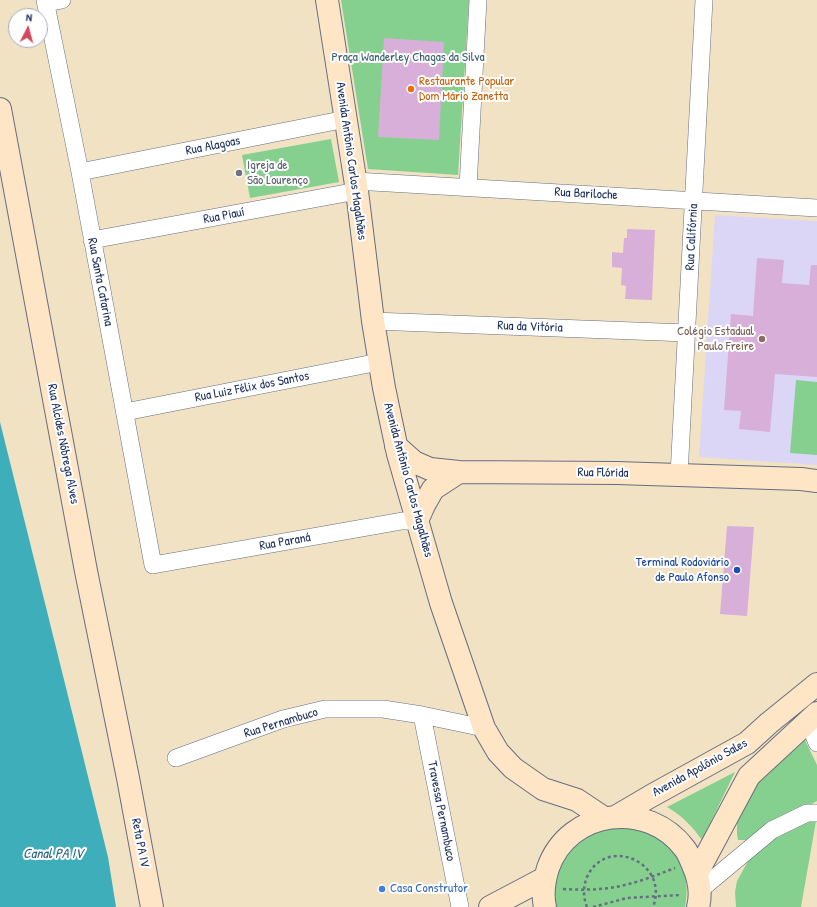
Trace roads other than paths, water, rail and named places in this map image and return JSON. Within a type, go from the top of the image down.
[{"type":"street","name":"Avenida Antônio Carlos Magalhães","points":[[327,0],[356,186],[373,321],[396,446],[441,603],[484,728],[498,752],[513,768],[543,788],[577,800],[610,817]]},
{"type":"street","points":[[468,187],[478,0]]},
{"type":"street","name":"Rua Califórnia","points":[[679,474],[704,0]]},
{"type":"street","name":"Rua Santa Catarina","points":[[51,1],[92,240],[153,565]]},
{"type":"street","name":"Rua Alcides Nóbrega Alves","points":[[0,109],[85,563],[128,778]]},
{"type":"street","name":"Rua Alagoas","points":[[80,172],[346,119]]},
{"type":"street","name":"Rua Bariloche","points":[[356,186],[468,187],[817,208]]},
{"type":"street","name":"Rua Piauí","points":[[92,240],[356,186]]},
{"type":"street","name":"Rua da Vitória","points":[[373,321],[687,333]]},
{"type":"street","name":"Rua Luiz Félix dos Santos","points":[[125,412],[380,362]]},
{"type":"street","name":"Rua Flórida","points":[[396,446],[414,462],[430,469],[459,472],[679,474],[817,481]]},
{"type":"street","points":[[417,521],[433,489],[459,472]]},
{"type":"street","name":"Rua Paraná","points":[[153,565],[394,523],[417,521]]},
{"type":"street","name":"Avenida Apolônio Sales","points":[[545,907],[544,899],[553,883],[552,857],[566,839],[583,826],[610,817],[748,743],[769,723],[817,684]]},
{"type":"street","name":"Rua Pernambuco","points":[[176,758],[283,719],[325,709],[384,709],[484,728]]},
{"type":"street","name":"Travessa Pernambuco","points":[[422,715],[460,907]]},
{"type":"street","points":[[812,716],[817,743]]},
{"type":"street","name":"Avenida Apolônio Sales","points":[[695,892],[749,776],[812,716]]},
{"type":"street","name":"Reta PA IV","points":[[128,778],[152,907]]},
{"type":"street","points":[[610,817],[643,819],[667,831],[686,850],[695,892],[772,830],[807,813],[817,812]]},
{"type":"street","points":[[490,907],[553,883]]},
{"type":"water","name":"Canal PA IV","points":[[0,422],[108,857],[116,907],[0,907]]},
{"type":"place","name":"Restaurante Popular Dom Mário Zanetta","points":[[411,89]]},
{"type":"place","name":"Igreja de São Lourenço","points":[[239,173]]},
{"type":"place","name":"Colégio Estadual Paulo Freire","points":[[762,339]]},
{"type":"place","name":"Terminal Rodoviário de Paulo Afonso","points":[[737,570]]},
{"type":"place","name":"Casa Construtor","points":[[382,889]]},
{"type":"park label","name":"Praça Wanderley Chagas da Silva","points":[[408,58]]}]
